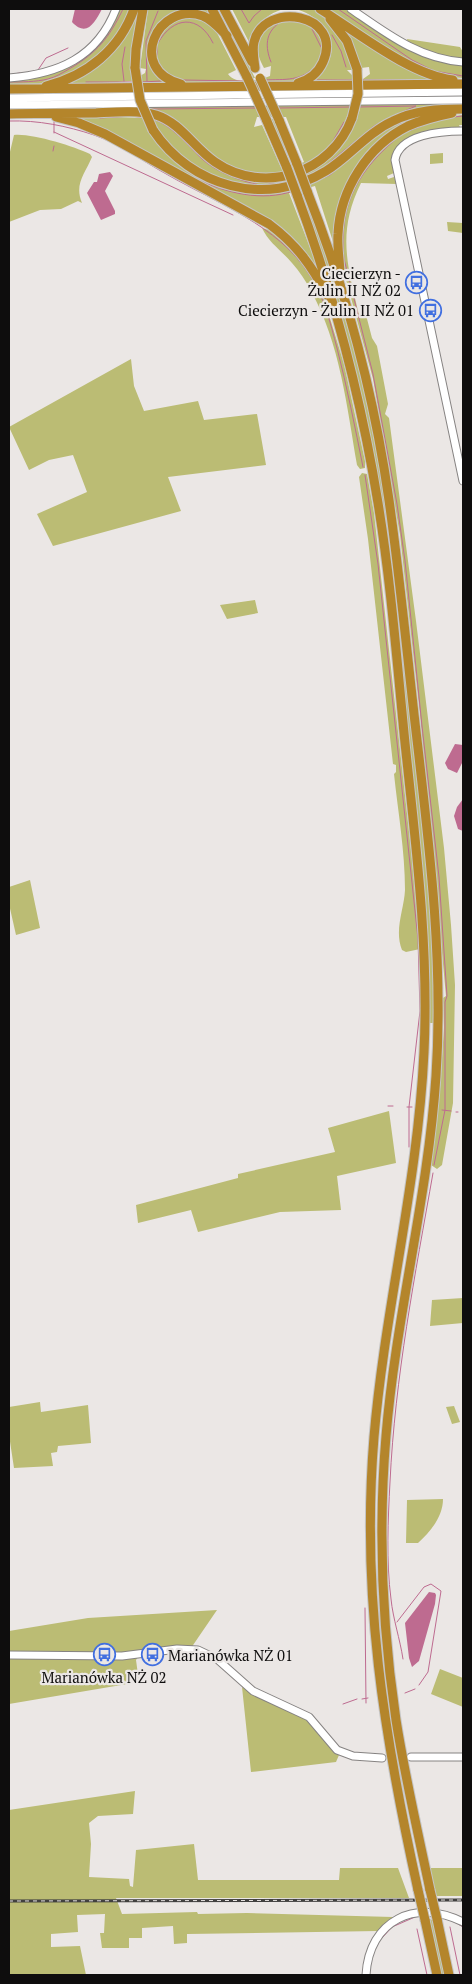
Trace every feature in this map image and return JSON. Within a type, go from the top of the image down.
[{"type":"highway","points":[[28,89],[68,79],[93,66],[117,41],[126,28],[134,9]]},
{"type":"highway","points":[[143,9],[136,48],[135,68],[138,95],[153,130],[176,157],[204,177],[234,187],[264,190],[290,186],[314,178],[333,166],[374,132],[401,117],[426,110],[463,109]]},
{"type":"highway","points":[[212,9],[227,36],[266,119],[287,168],[321,262],[338,318],[367,439],[383,535],[412,805],[424,940],[425,1031],[421,1106],[411,1187],[380,1383],[374,1442],[370,1531],[373,1622],[381,1697],[396,1784],[437,1975]]},
{"type":"highway","points":[[224,9],[260,78],[297,164],[341,286],[365,380],[389,497],[425,809],[438,955],[438,1034],[434,1103],[426,1170],[392,1381],[384,1466],[382,1536],[386,1629],[394,1702],[408,1786],[449,1975]]},
{"type":"highway","points":[[9,114],[135,112],[156,115],[176,126],[205,154],[225,168],[244,176],[265,178],[280,178],[296,174],[320,161],[339,143],[352,118],[358,94],[357,69],[352,52],[342,32],[319,9]]},
{"type":"highway","points":[[319,9],[410,66],[436,77],[463,83]]},
{"type":"highway","points":[[255,68],[254,43],[263,23],[273,15],[284,12],[299,12],[309,16],[325,36],[325,58],[320,68],[312,77],[302,82],[285,86]]},
{"type":"highway","points":[[193,87],[171,81],[164,77],[156,67],[151,48],[153,37],[159,26],[174,15],[193,13],[209,20],[227,36]]},
{"type":"highway","points":[[9,89],[463,83]]},
{"type":"highway","points":[[341,286],[338,246],[339,222],[347,194],[364,164],[377,149],[408,126],[463,109]]},
{"type":"highway","points":[[32,113],[68,119],[95,129],[270,224],[296,247],[310,264],[338,318]]},
{"type":"street","points":[[9,78],[46,73],[63,67],[78,58],[101,36],[116,9]]},
{"type":"street","points":[[351,9],[402,43],[429,56],[463,62]]},
{"type":"street","points":[[9,98],[463,92]]},
{"type":"street","points":[[9,105],[463,100]]},
{"type":"street","points":[[463,131],[438,132],[420,137],[400,148],[395,160],[463,481]]},
{"type":"street","points":[[9,1655],[122,1656],[177,1649],[198,1650],[217,1659],[253,1691],[309,1717],[330,1744],[339,1751],[356,1756],[382,1758]]},
{"type":"street","points":[[411,1758],[463,1757]]},
{"type":"street","points":[[366,1975],[368,1958],[376,1940],[387,1927],[400,1918],[416,1913],[432,1912],[463,1922]]},
{"type":"green space","points":[[118,9],[131,9],[119,34],[88,66],[48,82],[34,85],[9,86],[9,81],[53,73],[83,57]]},
{"type":"green space","points":[[136,9],[139,9],[131,61],[132,81],[56,86],[91,70],[107,59],[122,40]]},
{"type":"green space","points":[[148,9],[206,9],[211,16],[194,10],[177,11],[163,18],[157,25],[149,40],[148,52],[170,84],[141,85],[140,76],[145,73],[146,69],[140,68]]},
{"type":"green space","points":[[217,9],[220,9],[255,78],[252,78]]},
{"type":"green space","points":[[232,9],[283,9],[271,14],[258,26],[250,44]]},
{"type":"green space","points":[[296,9],[310,9],[328,18],[344,43],[355,70],[347,70],[353,76],[356,83],[312,82],[327,65],[331,55],[330,38],[326,30],[313,17]]},
{"type":"green space","points":[[326,9],[345,9],[385,36],[424,57],[463,65],[463,78],[427,70],[409,62]]},
{"type":"green space","points":[[197,16],[214,27],[236,70],[228,74],[236,80],[254,80],[270,76],[271,66],[264,68],[257,47],[263,30],[273,18],[309,20],[323,41],[319,66],[302,79],[290,82],[181,82],[174,80],[159,67],[154,51],[163,27],[171,20]]},
{"type":"green space","points":[[339,24],[441,81],[363,82],[363,79],[370,74],[369,67],[361,68],[352,41]]},
{"type":"green space","points":[[407,39],[460,47],[463,52],[463,59],[438,56],[408,44]]},
{"type":"green space","points":[[463,93],[463,97],[9,103],[9,101]]},
{"type":"green space","points":[[354,104],[347,126],[320,158],[283,174],[257,175],[224,165],[161,114],[9,112],[9,109]],"holes":[[[257,117],[286,117],[304,162],[283,172],[262,125],[254,127]]]},
{"type":"green space","points":[[463,104],[463,106],[405,113],[328,167],[299,181],[259,187],[221,180],[191,166],[162,137],[151,117],[164,121],[220,169],[287,179],[347,137],[361,105]]},
{"type":"green space","points":[[434,112],[409,124],[355,172],[335,248],[315,186],[289,193],[319,271],[317,272],[293,240],[62,115],[143,118],[147,126],[189,171],[213,184],[246,192],[305,185],[315,182],[332,172],[374,135],[394,123]]},
{"type":"green space","points":[[463,115],[463,125],[459,125],[460,127],[426,132],[395,149],[392,158],[394,173],[387,176],[388,179],[394,177],[397,184],[361,183],[349,217],[346,248],[359,315],[366,315],[372,338],[377,346],[388,404],[385,414],[389,418],[444,848],[455,985],[453,1103],[442,1165],[437,1169],[431,1165],[440,1088],[444,1027],[443,998],[446,996],[420,715],[400,535],[373,379],[341,261],[344,209],[361,172],[384,146],[408,129],[443,117]]},
{"type":"green space","points":[[271,119],[274,119],[293,166],[291,166]]},
{"type":"green space","points":[[14,135],[31,136],[52,141],[90,154],[92,157],[79,190],[82,203],[78,201],[61,209],[40,210],[9,222],[9,156]]},
{"type":"green space","points":[[443,153],[443,163],[430,164],[430,154]]},
{"type":"green space","points":[[303,191],[329,265],[351,339],[365,394],[382,481],[392,548],[432,899],[436,1023],[427,1023],[402,664],[383,505],[362,399],[334,295],[300,192]]},
{"type":"green space","points":[[447,222],[463,223],[463,233],[448,231]]},
{"type":"green space","points":[[262,228],[275,232],[293,247],[321,289],[344,364],[365,468],[360,469],[357,465],[346,398],[336,354],[321,311],[300,273]]},
{"type":"green space","points":[[131,359],[134,386],[144,411],[198,401],[204,420],[257,414],[266,465],[168,477],[181,511],[53,546],[37,514],[87,492],[73,455],[49,460],[29,470],[9,427]]},
{"type":"green space","points":[[362,473],[367,474],[374,513],[412,859],[420,949],[406,952],[402,950],[399,935],[405,875],[394,774],[396,772],[396,765],[393,764],[368,539],[359,477]]},
{"type":"green space","points":[[255,600],[258,613],[227,619],[220,605]]},
{"type":"green space","points":[[30,880],[40,928],[16,935],[9,904],[9,887]]},
{"type":"green space","points":[[389,1111],[396,1163],[337,1176],[341,1210],[280,1212],[198,1232],[191,1210],[138,1223],[136,1205],[238,1178],[238,1174],[335,1152],[328,1128]]},
{"type":"green space","points":[[463,1298],[463,1323],[430,1326],[432,1300]]},
{"type":"green space","points":[[40,1402],[41,1412],[88,1405],[91,1443],[58,1446],[57,1452],[51,1453],[53,1466],[14,1468],[9,1435],[9,1407]]},
{"type":"green space","points":[[454,1406],[460,1422],[452,1424],[446,1407]]},
{"type":"green space","points":[[443,1499],[441,1512],[427,1534],[418,1543],[406,1543],[407,1500]]},
{"type":"green space","points":[[217,1610],[189,1651],[138,1657],[136,1660],[139,1682],[9,1704],[9,1631],[88,1618]]},
{"type":"green space","points":[[440,1669],[463,1678],[463,1707],[431,1694]]},
{"type":"green space","points":[[242,1687],[305,1719],[339,1755],[336,1762],[251,1772]]},
{"type":"green space","points":[[135,1791],[133,1814],[98,1816],[89,1823],[91,1844],[89,1877],[129,1879],[130,1886],[133,1887],[136,1850],[194,1844],[198,1880],[339,1880],[340,1868],[398,1868],[409,1898],[116,1898],[122,1914],[197,1912],[198,1914],[247,1913],[393,1917],[378,1931],[187,1934],[187,1943],[174,1944],[173,1926],[142,1928],[142,1938],[129,1938],[129,1948],[102,1948],[100,1933],[104,1933],[105,1914],[77,1915],[78,1932],[51,1934],[51,1947],[80,1946],[86,1975],[9,1975],[9,1810]]},
{"type":"green space","points":[[430,1868],[463,1868],[463,1896],[436,1896]]},
{"type":"green space","points":[[430,1919],[437,1935],[446,1975],[439,1975],[431,1936]]},
{"type":"shaded area","points":[[75,9],[102,9],[90,26],[82,29],[72,22]]},
{"type":"shaded area","points":[[110,172],[113,176],[105,191],[115,214],[101,220],[87,193],[94,182],[97,182],[99,174]]},
{"type":"shaded area","points":[[455,744],[463,745],[463,761],[457,773],[448,769],[445,763]]},
{"type":"shaded area","points":[[463,799],[463,831],[458,829],[454,816],[457,807]]},
{"type":"shaded area","points":[[429,1592],[436,1595],[435,1604],[419,1661],[412,1667],[409,1658],[405,1623]]},
{"type":"waterway","points":[[9,82],[48,79],[79,63],[95,51],[107,37],[123,9]]},
{"type":"waterway","points":[[241,9],[249,23],[262,9]]},
{"type":"waterway","points":[[338,9],[412,60],[434,71],[463,76]]},
{"type":"waterway","points":[[147,81],[146,41],[158,11]]},
{"type":"waterway","points":[[158,43],[171,28],[178,23],[186,22],[201,27],[213,43]]},
{"type":"waterway","points":[[271,62],[267,46],[269,36],[274,27],[279,23]]},
{"type":"waterway","points":[[312,29],[321,47]]},
{"type":"waterway","points":[[332,35],[341,51],[346,67]]},
{"type":"waterway","points":[[124,81],[122,64],[125,47]]},
{"type":"waterway","points":[[157,47],[157,55]]},
{"type":"waterway","points":[[38,70],[46,58],[68,48]]},
{"type":"waterway","points":[[265,80],[299,77],[316,65]]},
{"type":"waterway","points":[[13,74],[20,73]]},
{"type":"waterway","points":[[183,80],[243,81]]},
{"type":"waterway","points":[[317,80],[354,80]]},
{"type":"waterway","points":[[360,80],[432,80]]},
{"type":"waterway","points":[[142,82],[161,81]]},
{"type":"waterway","points":[[86,82],[133,82]]},
{"type":"waterway","points":[[358,107],[416,106],[393,116]]},
{"type":"waterway","points":[[278,108],[351,107]]},
{"type":"waterway","points":[[152,109],[256,108]]},
{"type":"waterway","points":[[100,118],[132,116],[144,118]]},
{"type":"waterway","points":[[453,117],[463,116]]},
{"type":"waterway","points":[[383,132],[395,125],[416,118]]},
{"type":"waterway","points":[[153,119],[173,130],[201,158],[214,168],[244,181],[260,185]]},
{"type":"waterway","points":[[325,166],[374,126],[385,120]]},
{"type":"waterway","points":[[9,121],[63,126],[104,139],[245,217],[281,242],[309,274],[319,291],[326,310],[344,377],[363,467]]},
{"type":"waterway","points":[[54,122],[54,133]]},
{"type":"waterway","points":[[333,141],[344,122]]},
{"type":"waterway","points":[[406,132],[427,124]]},
{"type":"waterway","points":[[54,132],[233,215]]},
{"type":"waterway","points":[[402,134],[374,160],[363,174],[348,204],[344,221],[343,239],[344,259],[373,374],[397,504],[405,561],[439,877],[447,996],[445,1002],[445,1110],[434,1165]]},
{"type":"waterway","points":[[53,151],[54,146]]},
{"type":"waterway","points":[[308,185],[330,175],[352,156]]},
{"type":"waterway","points":[[197,179],[232,192],[257,196],[269,196],[293,191]]},
{"type":"waterway","points":[[269,184],[280,184]]},
{"type":"waterway","points":[[365,475],[378,564],[418,939],[420,1011],[409,1107],[409,1147]]},
{"type":"waterway","points":[[388,1106],[393,1106]]},
{"type":"waterway","points":[[407,1107],[412,1107]]},
{"type":"waterway","points":[[442,1110],[451,1111]]},
{"type":"waterway","points":[[403,1659],[389,1585],[390,1482],[401,1365],[433,1173]]},
{"type":"waterway","points":[[397,1622],[424,1587],[431,1584],[441,1591],[428,1672],[419,1685]]},
{"type":"waterway","points":[[365,1608],[366,1703]]},
{"type":"waterway","points":[[405,1693],[415,1689]]},
{"type":"waterway","points":[[362,1699],[368,1698]]},
{"type":"waterway","points":[[343,1704],[357,1699]]},
{"type":"waterway","points":[[382,1938],[392,1927],[415,1917]]},
{"type":"waterway","points":[[455,1922],[463,1927]]},
{"type":"waterway","points":[[450,1927],[460,1975]]},
{"type":"waterway","points":[[417,1929],[427,1975]]},
{"type":"railway","points":[[9,1901],[463,1900]]},
{"type":"place","name":"Ciecierzyn - Żulin II NŻ 02","points":[[417,282]]},
{"type":"place","name":"Ciecierzyn - Żulin II NŻ 01","points":[[430,310]]},
{"type":"place","name":"Marianówka NŻ 02","points":[[104,1654]]},
{"type":"place","name":"Marianówka NŻ 01","points":[[152,1655]]}]
